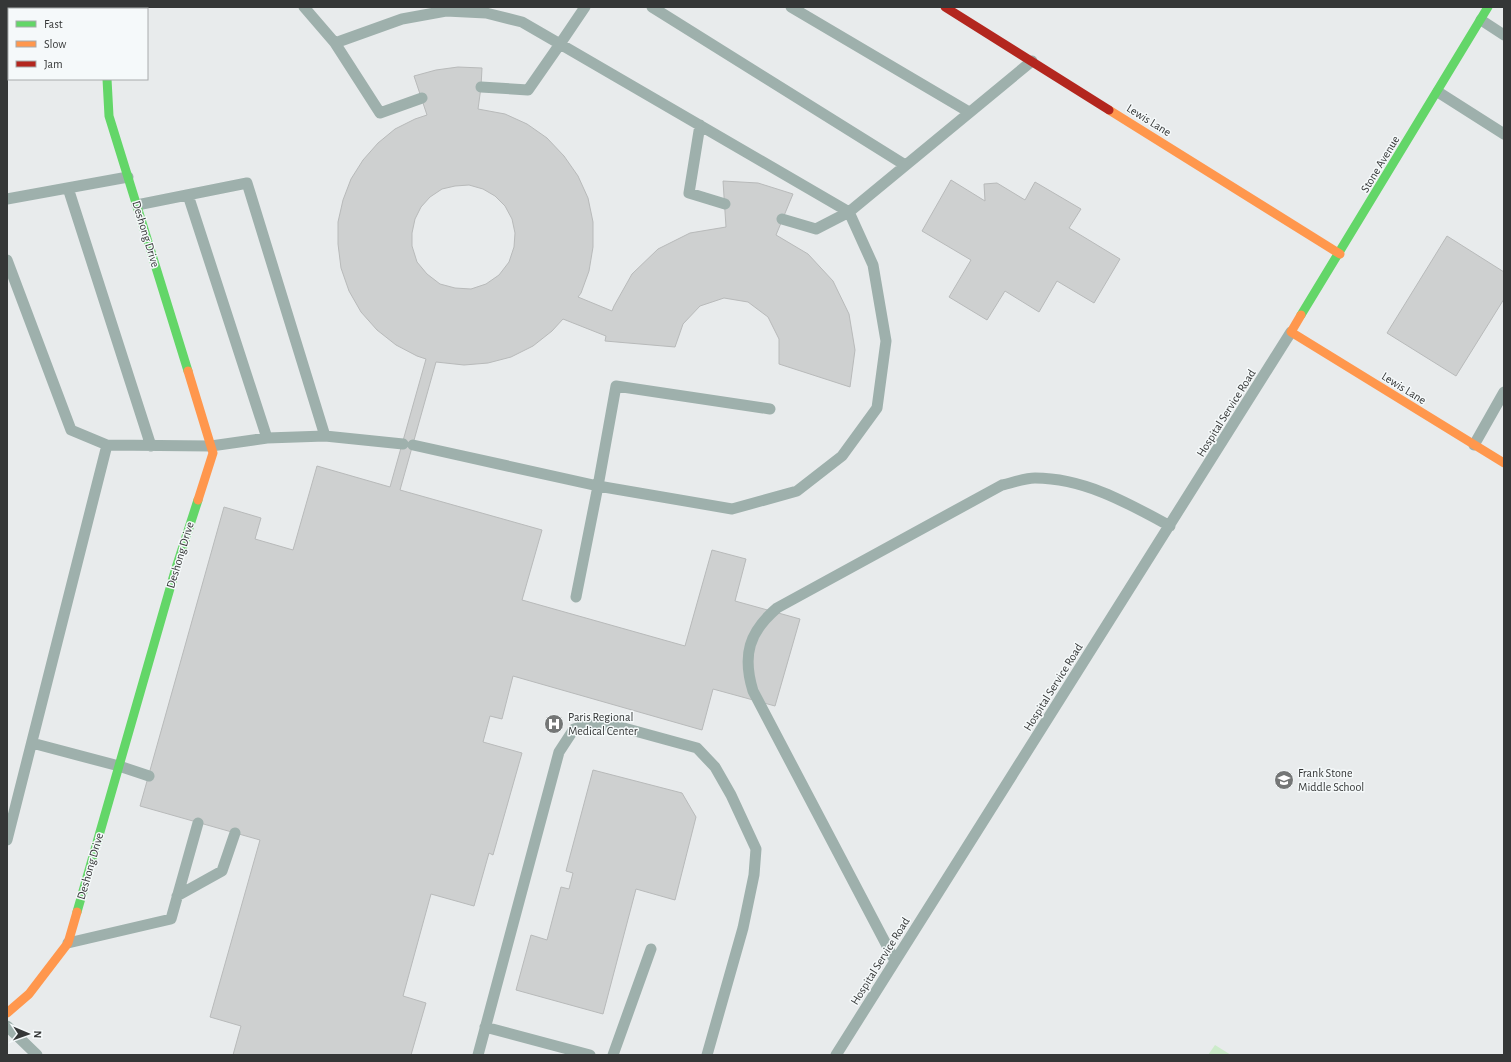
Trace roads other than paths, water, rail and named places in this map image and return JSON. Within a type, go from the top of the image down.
[{"type":"street","name":"Lewis Lane","points":[[945,7],[1340,254]]},
{"type":"street","name":"Stone Avenue","points":[[1292,332],[1488,7]]},
{"type":"street","name":"Deshong Drive","points":[[7,1013],[29,994],[68,943],[173,579],[213,453],[109,116],[107,80]]},
{"type":"street","name":"Lewis Lane","points":[[1292,332],[1504,463]]},
{"type":"lane","points":[[304,7],[335,43],[380,113],[422,98]]},
{"type":"lane","points":[[481,87],[528,90],[585,7]]},
{"type":"lane","points":[[652,7],[905,165]]},
{"type":"lane","points":[[791,7],[970,112]]},
{"type":"lane","points":[[7,260],[71,430],[107,445],[211,446],[267,438],[325,436],[408,445],[598,486],[732,509],[797,491],[842,456],[877,408],[886,341],[873,265],[848,212],[522,22],[486,13],[446,11],[402,19],[335,43]]},
{"type":"lane","points":[[1481,20],[1504,35]]},
{"type":"lane","points":[[782,219],[816,229],[848,212],[1032,61]]},
{"type":"lane","points":[[1438,92],[1504,134]]},
{"type":"lane","points":[[700,125],[690,193],[725,204]]},
{"type":"lane","points":[[7,199],[128,176]]},
{"type":"lane","points":[[137,205],[247,183],[325,436]]},
{"type":"lane","points":[[68,188],[151,446]]},
{"type":"lane","points":[[188,195],[267,438]]},
{"type":"lane","name":"Hospital Service Road","points":[[836,1055],[1292,332]]},
{"type":"lane","points":[[576,597],[616,386],[770,408]]},
{"type":"lane","points":[[1474,445],[1504,392]]},
{"type":"lane","points":[[7,840],[107,445]]},
{"type":"lane","points":[[895,961],[753,690],[749,678],[748,655],[752,638],[764,619],[777,608],[1002,485],[1034,478],[1052,479],[1086,486],[1122,500],[1170,526]]},
{"type":"lane","points":[[478,1055],[559,752],[574,729],[587,725],[613,725],[698,748],[715,767],[731,795],[756,849],[754,875],[743,928],[707,1055]]},
{"type":"lane","points":[[32,743],[119,766],[149,776]]},
{"type":"lane","points":[[68,943],[171,919],[198,822]]},
{"type":"lane","points":[[177,896],[222,871],[235,833]]},
{"type":"lane","points":[[613,1055],[651,949]]},
{"type":"lane","points":[[7,1026],[37,1055]]},
{"type":"lane","points":[[485,1027],[579,1054],[590,1055]]},
{"type":"place","name":"Paris Regional Medical Center","points":[[554,724]]},
{"type":"place","name":"Frank Stone Middle School","points":[[1284,780]]}]
